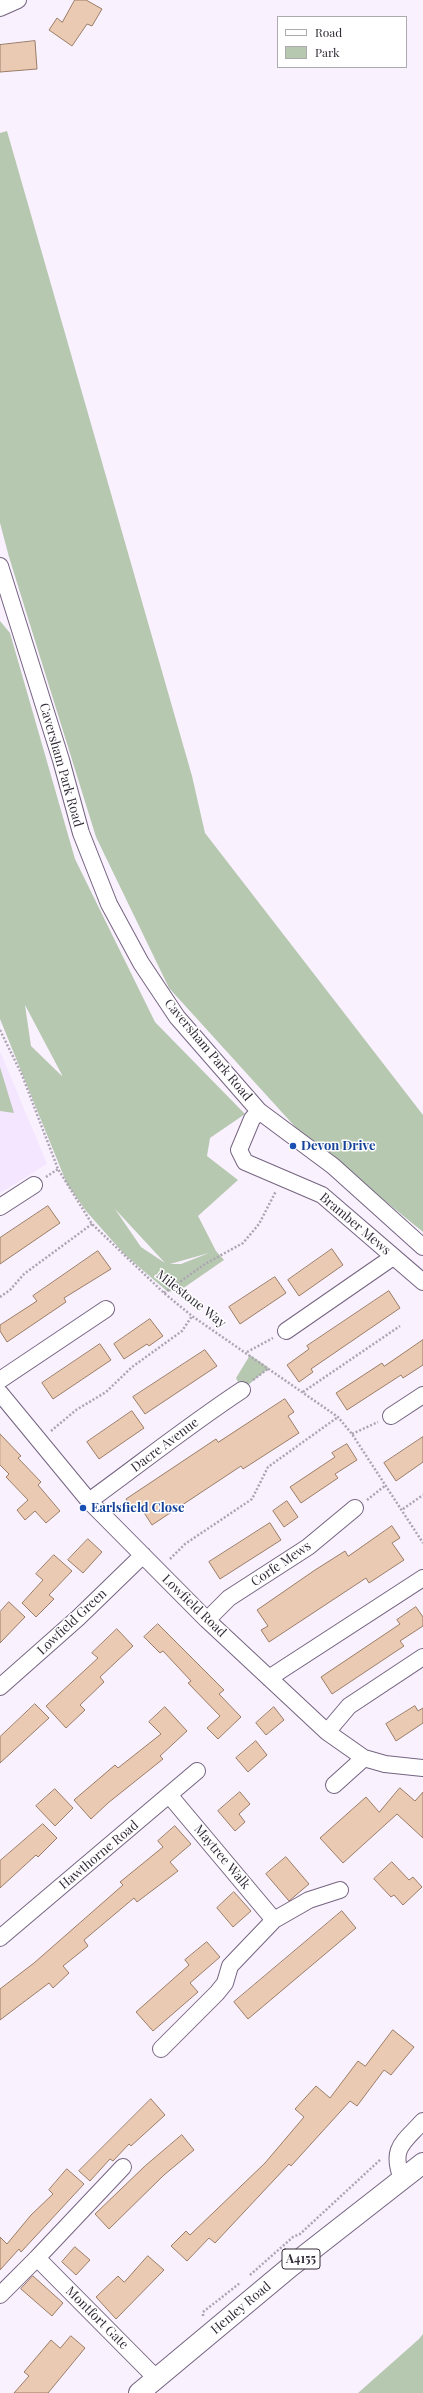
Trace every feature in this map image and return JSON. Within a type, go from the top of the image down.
[{"type":"main road","name":"Henley Road","points":[[139,2393],[402,2178],[423,2163]]},
{"type":"street","points":[[0,8],[18,0]]},
{"type":"street","name":"Caversham Park Road","points":[[0,566],[5,603],[62,760],[81,832],[109,904],[141,963],[177,1017],[259,1111],[333,1166],[423,1247]]},
{"type":"street","name":"Bramber Mews","points":[[259,1111],[252,1119],[241,1141],[239,1150],[245,1162],[322,1195],[423,1282]]},
{"type":"street","points":[[0,1207],[34,1185]]},
{"type":"street","points":[[286,1331],[393,1256]]},
{"type":"street","points":[[0,1380],[106,1309]]},
{"type":"street","name":"Dacre Avenue","points":[[89,1501],[146,1460],[183,1429],[242,1390]]},
{"type":"street","name":"Lowfield Road","points":[[0,1393],[89,1501],[207,1620],[327,1732],[364,1758],[384,1764],[423,1768]]},
{"type":"street","points":[[391,1416],[423,1395]]},
{"type":"street","name":"Corfe Mews","points":[[207,1620],[229,1598],[308,1547],[355,1508]]},
{"type":"street","name":"Lowfield Green","points":[[0,1687],[78,1618],[143,1554]]},
{"type":"street","points":[[269,1678],[423,1578]]},
{"type":"street","points":[[327,1732],[349,1706],[423,1657]]},
{"type":"street","points":[[334,1785],[364,1758]]},
{"type":"street","name":"Hawthorne Road","points":[[0,1938],[170,1796],[197,1770]]},
{"type":"street","name":"Maytree Walk","points":[[170,1796],[274,1920]]},
{"type":"street","points":[[161,2048],[221,1988],[225,1983],[230,1966],[274,1920],[309,1900],[340,1890]]},
{"type":"street","points":[[402,2178],[396,2158],[398,2151],[423,2121]]},
{"type":"street","points":[[0,2295],[123,2167]]},
{"type":"street","name":"Montfort Gate","points":[[37,2258],[156,2378]]},
{"type":"path","name":"Milestone Way","points":[[0,1030],[22,1075],[58,1169],[92,1224],[164,1293],[192,1316],[247,1352],[338,1417],[352,1434],[403,1509],[423,1542]]},
{"type":"path","points":[[164,1293],[205,1264],[243,1243],[259,1224],[282,1178]]},
{"type":"path","points":[[0,1297],[10,1290],[24,1274],[92,1224]]},
{"type":"path","points":[[39,1442],[57,1424],[76,1410],[106,1392],[132,1367],[182,1331],[192,1316]]},
{"type":"path","points":[[303,1392],[400,1326]]},
{"type":"path","points":[[247,1352],[286,1331]]},
{"type":"path","points":[[352,1434],[391,1416]]},
{"type":"path","points":[[157,1570],[185,1544],[252,1499],[268,1468],[338,1417]]},
{"type":"path","points":[[355,1508],[386,1485]]},
{"type":"path","points":[[403,1509],[423,1495]]},
{"type":"path","points":[[293,2237],[300,2234],[382,2158],[398,2151]]},
{"type":"shaded area","points":[[0,1051],[47,1164],[0,1193]]},
{"type":"green space","points":[[7,131],[192,776],[205,833],[423,1115],[423,1232],[298,1130],[169,988],[96,837],[9,557],[0,523],[0,133]]},
{"type":"green space","points":[[0,621],[10,633],[75,859],[155,1022],[245,1114],[210,1138],[207,1156],[238,1180],[198,1216],[216,1251],[224,1260],[182,1289],[168,1292],[124,1254],[86,1211],[67,1184],[0,1019]],"holes":[[[25,1005],[62,1075],[62,1076],[31,1046]],[[115,1209],[165,1263],[141,1247]],[[209,1253],[181,1264],[170,1264]]]},
{"type":"green space","points":[[0,1067],[14,1113],[0,1111]]},
{"type":"green space","points":[[250,1355],[269,1368],[242,1390],[236,1378]]},
{"type":"green space","points":[[423,2334],[423,2393],[358,2393],[419,2339]]},
{"type":"building","points":[[75,0],[86,0],[102,9],[92,26],[87,24],[72,46],[49,30],[57,18],[62,22]]},
{"type":"building","points":[[35,41],[37,69],[0,72],[0,45]]},
{"type":"building","points":[[48,1206],[60,1223],[0,1264],[0,1238]]},
{"type":"building","points":[[332,1249],[343,1265],[299,1296],[288,1280]]},
{"type":"building","points":[[98,1251],[111,1269],[64,1298],[66,1302],[7,1342],[0,1331],[0,1325],[37,1301],[33,1296]]},
{"type":"building","points":[[275,1277],[286,1293],[240,1324],[229,1307]]},
{"type":"building","points":[[389,1291],[400,1308],[311,1369],[313,1372],[299,1382],[287,1365],[309,1349],[307,1346]]},
{"type":"building","points":[[150,1319],[163,1336],[149,1346],[147,1344],[124,1359],[114,1344]]},
{"type":"building","points":[[423,1340],[423,1365],[403,1378],[401,1375],[347,1410],[336,1393],[382,1363],[384,1366]]},
{"type":"building","points":[[100,1344],[111,1360],[53,1399],[42,1383]]},
{"type":"building","points":[[205,1350],[217,1366],[145,1414],[133,1397]]},
{"type":"building","points":[[285,1399],[294,1412],[288,1416],[299,1433],[243,1469],[241,1466],[152,1525],[141,1508],[135,1512],[126,1499],[216,1439],[218,1442]]},
{"type":"building","points":[[132,1411],[144,1428],[99,1459],[87,1442]]},
{"type":"building","points":[[0,1434],[21,1456],[18,1458],[41,1482],[38,1485],[60,1511],[46,1523],[35,1511],[25,1520],[17,1510],[28,1500],[6,1477],[9,1474],[0,1465]]},
{"type":"building","points":[[423,1437],[423,1462],[396,1481],[384,1463]]},
{"type":"building","points":[[347,1444],[357,1460],[335,1474],[338,1478],[301,1503],[290,1487],[335,1457],[332,1453]]},
{"type":"building","points":[[287,1501],[298,1517],[284,1527],[273,1511]]},
{"type":"building","points":[[270,1523],[281,1540],[220,1579],[209,1562]]},
{"type":"building","points":[[392,1526],[400,1538],[392,1543],[404,1560],[369,1583],[366,1578],[269,1642],[261,1630],[268,1626],[257,1610],[345,1551],[348,1556]]},
{"type":"building","points":[[88,1539],[102,1552],[83,1573],[68,1560]]},
{"type":"building","points":[[54,1555],[72,1571],[49,1595],[54,1599],[36,1617],[22,1603],[43,1580],[36,1574]]},
{"type":"building","points":[[9,1602],[25,1617],[0,1643],[0,1612]]},
{"type":"building","points":[[416,1607],[423,1617],[423,1626],[400,1641],[404,1646],[332,1694],[321,1677],[400,1624],[397,1620]]},
{"type":"building","points":[[158,1624],[224,1690],[219,1694],[241,1717],[218,1739],[207,1728],[220,1716],[188,1683],[191,1681],[163,1651],[160,1653],[144,1637]]},
{"type":"building","points":[[117,1629],[133,1646],[100,1677],[104,1682],[80,1705],[85,1710],[66,1728],[46,1706],[98,1658],[92,1653]]},
{"type":"building","points":[[35,1704],[49,1718],[0,1763],[0,1737]]},
{"type":"building","points":[[415,1706],[418,1711],[423,1708],[423,1723],[396,1741],[386,1724]]},
{"type":"building","points":[[165,1707],[187,1731],[160,1756],[163,1759],[108,1803],[91,1819],[74,1800],[115,1765],[118,1768],[161,1734],[149,1722]]},
{"type":"building","points":[[274,1707],[284,1720],[266,1735],[256,1723]]},
{"type":"building","points":[[256,1741],[267,1755],[248,1772],[236,1758]]},
{"type":"building","points":[[400,1788],[415,1801],[423,1792],[423,1838],[397,1814],[343,1863],[320,1838],[366,1797],[379,1812]]},
{"type":"building","points":[[55,1789],[73,1808],[55,1826],[36,1806]]},
{"type":"building","points":[[240,1792],[250,1804],[239,1814],[245,1822],[235,1831],[218,1811]]},
{"type":"building","points":[[43,1824],[57,1838],[38,1857],[36,1855],[0,1888],[0,1861]]},
{"type":"building","points":[[175,1826],[191,1844],[170,1862],[178,1871],[137,1902],[134,1898],[84,1940],[88,1946],[63,1966],[69,1973],[53,1988],[49,1983],[0,2020],[0,1989],[34,1963],[123,1885],[120,1882],[163,1847],[158,1841]]},
{"type":"building","points":[[286,1857],[309,1884],[289,1901],[266,1874]]},
{"type":"building","points":[[392,1862],[409,1880],[413,1877],[422,1887],[403,1905],[394,1895],[391,1897],[374,1879]]},
{"type":"building","points":[[234,1892],[251,1911],[233,1927],[217,1908]]},
{"type":"building","points":[[342,1911],[356,1928],[248,2019],[234,2002]]},
{"type":"building","points":[[207,1942],[220,1957],[190,1983],[198,1992],[153,2031],[136,2012],[189,1965],[185,1960]]},
{"type":"building","points":[[393,2030],[414,2047],[391,2075],[384,2070],[357,2106],[350,2101],[291,2166],[289,2164],[215,2243],[209,2238],[187,2261],[171,2246],[186,2231],[190,2235],[265,2163],[304,2117],[295,2109],[316,2086],[330,2098],[358,2061],[365,2066]]},
{"type":"building","points":[[151,2099],[165,2115],[131,2146],[129,2144],[113,2161],[110,2159],[90,2181],[79,2171]]},
{"type":"building","points":[[182,2135],[194,2150],[164,2175],[109,2229],[95,2214],[145,2166]]},
{"type":"building","points":[[67,2169],[84,2184],[21,2252],[19,2249],[0,2270],[0,2237],[7,2244],[31,2215],[53,2194],[49,2190]]},
{"type":"building","points":[[75,2247],[90,2260],[76,2275],[62,2262]]},
{"type":"building","points":[[148,2256],[164,2270],[116,2319],[96,2297],[118,2276],[124,2282]]},
{"type":"building","points":[[33,2276],[63,2303],[52,2316],[21,2289]]},
{"type":"building","points":[[71,2336],[85,2348],[48,2393],[14,2393],[29,2376],[24,2372],[51,2340],[60,2348]]},
{"type":"place","name":"Devon Drive","points":[[293,1146]]},
{"type":"place","name":"Earlsfield Close","points":[[83,1508]]}]
